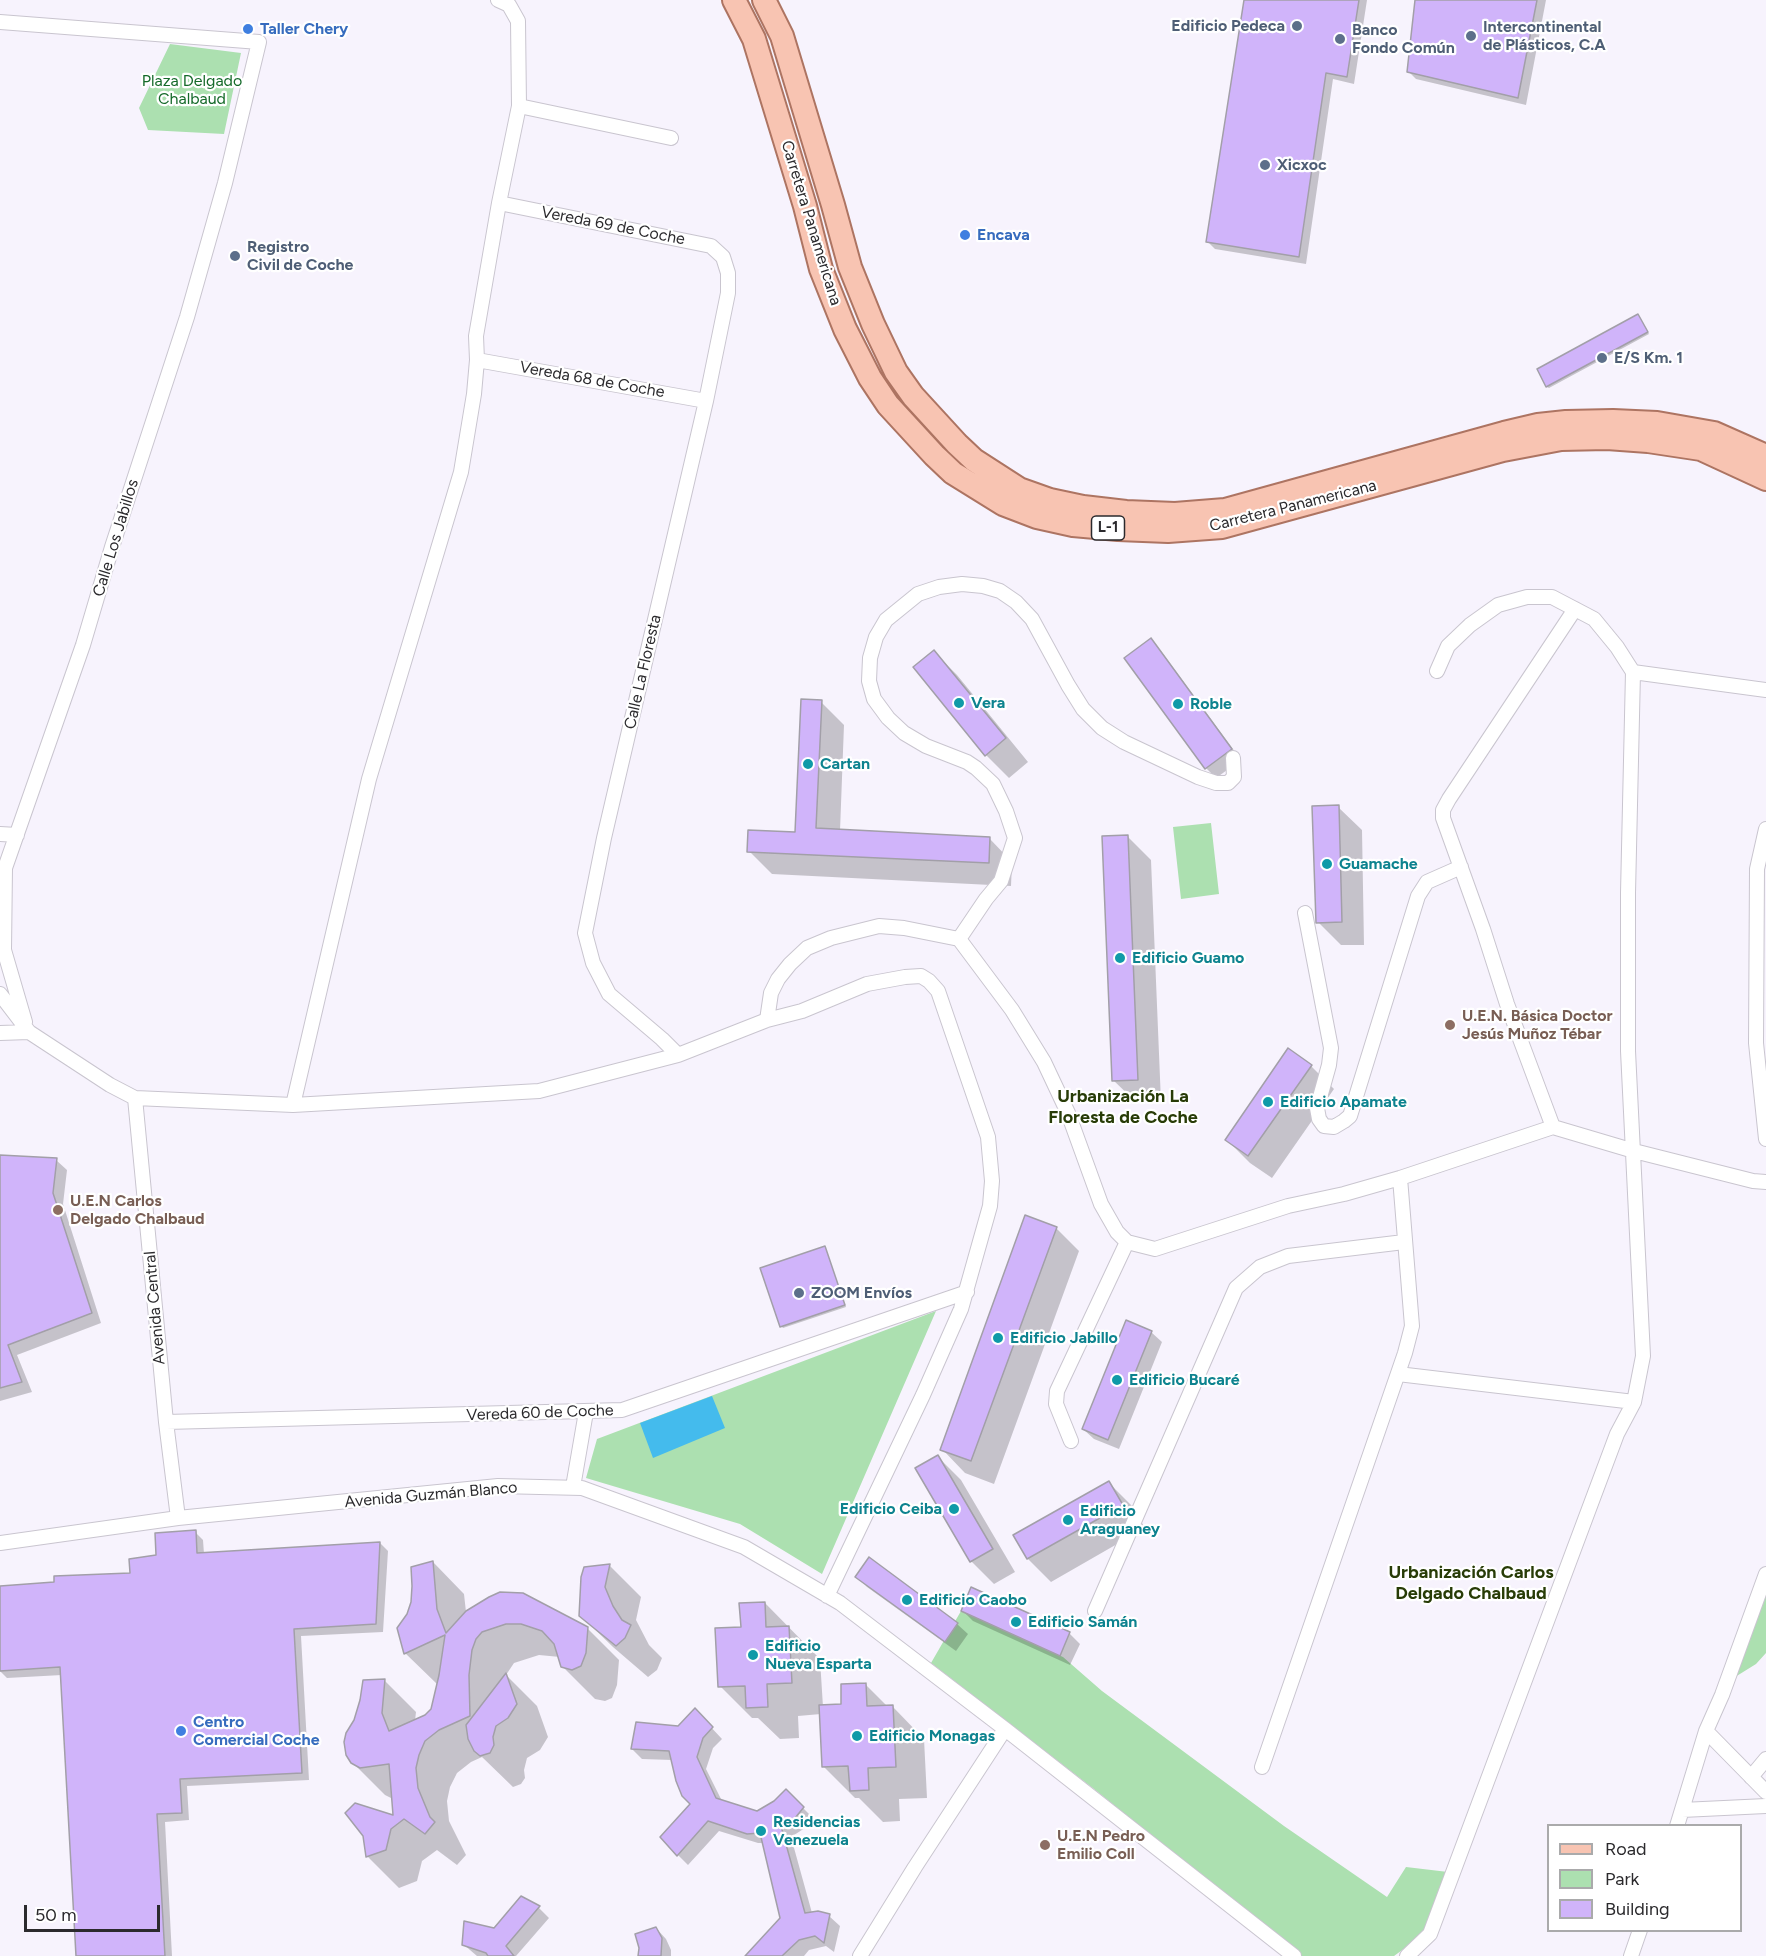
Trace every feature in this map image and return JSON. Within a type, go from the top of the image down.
[{"type":"main road","name":"Carretera Panamericana","points":[[734,0],[754,39],[805,206],[821,269],[845,329],[870,378],[888,405],[934,455],[953,473],[1003,504],[1037,517],[1073,525],[1168,531],[1222,527],[1503,450],[1561,439],[1606,438],[1648,441],[1701,449],[1766,479]]},
{"type":"main road","name":"Carretera Panamericana","points":[[764,0],[782,36],[850,267],[873,324],[896,372],[913,396],[957,444],[974,460],[1019,489],[1050,500],[1126,512],[1175,514],[1225,510],[1504,433],[1538,425],[1566,422],[1614,421],[1683,427],[1714,433],[1766,456]]},
{"type":"street","points":[[293,1105],[369,779],[461,472],[474,394],[477,360],[476,336],[499,203],[519,106],[518,21],[509,5],[498,0]]},
{"type":"street","name":"Calle Los Jabillos","points":[[0,22],[259,42],[225,183],[187,316],[82,645],[5,868],[4,951],[28,1032]]},
{"type":"street","points":[[519,106],[671,138]]},
{"type":"street","name":"Vereda 69 de Coche","points":[[499,203],[711,246],[723,257]]},
{"type":"street","name":"Calle La Floresta","points":[[678,1055],[609,994],[593,963],[585,933],[604,838],[706,401],[728,293],[728,273],[723,257]]},
{"type":"street","name":"Vereda 68 de Coche","points":[[477,360],[706,401]]},
{"type":"street","points":[[959,939],[1001,881],[1015,838],[1006,811],[993,784],[967,762],[926,746],[904,733],[888,718],[874,699],[869,681],[870,658],[876,637],[886,620],[918,594],[939,587],[962,584],[983,586],[1000,591],[1016,602],[1032,619],[1068,686],[1083,709],[1102,728],[1124,742],[1198,777],[1216,783],[1228,783],[1234,777],[1233,758]]},
{"type":"street","points":[[1407,1956],[1430,1934],[1617,1434],[1634,1402],[1643,1356],[1628,1051],[1628,893],[1633,672],[1617,647],[1594,620],[1552,597],[1527,597],[1498,605],[1470,625],[1448,646],[1437,671]]},
{"type":"street","points":[[1553,1127],[1507,1004],[1443,818],[1443,810],[1575,609]]},
{"type":"street","points":[[1633,672],[1766,690]]},
{"type":"street","points":[[1766,829],[1757,868],[1756,1043],[1766,1139]]},
{"type":"street","points":[[0,834],[16,835]]},
{"type":"street","points":[[1305,913],[1331,1048],[1329,1065],[1317,1108],[1319,1119],[1324,1126],[1334,1127],[1350,1116],[1418,896],[1427,882],[1461,867]]},
{"type":"street","points":[[767,1020],[771,993],[778,979],[807,948],[831,938],[879,926],[904,928],[959,939],[1012,1010],[1044,1062],[1068,1113],[1101,1204],[1117,1232],[1127,1242],[1155,1249],[1288,1206],[1344,1194],[1400,1178],[1553,1127],[1634,1151],[1752,1181],[1766,1182]]},
{"type":"street","points":[[0,994],[28,1032],[135,1098],[293,1105],[539,1091],[678,1055],[767,1020],[802,1011],[849,990],[885,980],[921,976],[929,981],[938,991],[988,1137],[992,1181],[990,1206],[967,1292],[923,1395],[827,1596]]},
{"type":"street","points":[[0,1033],[28,1032]]},
{"type":"street","name":"Avenida Central","points":[[135,1098],[166,1422],[178,1518]]},
{"type":"street","points":[[1262,1767],[1398,1374],[1412,1326],[1400,1178]]},
{"type":"street","points":[[1071,1441],[1056,1404],[1057,1391],[1127,1242]]},
{"type":"street","points":[[1095,1611],[1236,1288],[1260,1267],[1288,1256],[1404,1242]]},
{"type":"street","name":"Vereda 60 de Coche","points":[[166,1422],[622,1410],[967,1292]]},
{"type":"street","points":[[1398,1374],[1634,1402]]},
{"type":"street","points":[[573,1487],[586,1412]]},
{"type":"street","name":"Avenida Guzmán Blanco","points":[[0,1543],[178,1518],[498,1486],[582,1488],[744,1547],[840,1603],[1005,1729],[1294,1956]]},
{"type":"street","points":[[1678,1824],[1706,1731],[1722,1695],[1766,1574]]},
{"type":"street","points":[[860,1956],[1005,1729]]},
{"type":"street","points":[[1706,1731],[1766,1792]]},
{"type":"street","points":[[1751,1777],[1766,1759]]},
{"type":"street","points":[[1682,1810],[1766,1806]]},
{"type":"street","points":[[1631,1956],[1639,1932]]},
{"type":"green space","name":"Plaza Delgado Chalbaud","points":[[170,44],[241,53],[224,134],[148,130],[139,108]]},
{"type":"green space","points":[[1211,823],[1219,894],[1181,899],[1173,827]]},
{"type":"green space","points":[[936,1311],[822,1574],[740,1524],[586,1478],[597,1439]]},
{"type":"green space","points":[[1766,1574],[1766,1653],[1756,1664],[1727,1682]]},
{"type":"green space","points":[[961,1611],[1063,1657],[1102,1691],[1284,1826],[1387,1897],[1406,1867],[1448,1872],[1423,1935],[1394,1956],[1301,1956],[1094,1789],[931,1663]]},
{"type":"water","points":[[712,1396],[725,1428],[653,1458],[640,1423]]},
{"type":"building","name":"Xicxoc","points":[[1244,0],[1359,0],[1347,77],[1326,73],[1299,257],[1206,242]]},
{"type":"building","name":"Intercontinental de Plásticos, C.A","points":[[1415,0],[1537,0],[1518,98],[1407,72]]},
{"type":"building","points":[[1638,314],[1648,332],[1546,387],[1537,369]]},
{"type":"building","name":"Roble","points":[[1151,638],[1232,749],[1205,769],[1124,658]]},
{"type":"building","name":"Vera","points":[[934,650],[1006,738],[985,756],[913,667]]},
{"type":"building","name":"Cartan","points":[[801,699],[822,700],[816,828],[990,837],[989,863],[747,852],[748,830],[795,832]]},
{"type":"building","name":"Guamache","points":[[1339,805],[1342,922],[1316,923],[1312,806]]},
{"type":"building","name":"Edificio Guamo","points":[[1128,835],[1138,1080],[1112,1081],[1102,836]]},
{"type":"building","name":"Edificio Apamate","points":[[1288,1048],[1312,1065],[1248,1156],[1225,1140]]},
{"type":"building","points":[[0,1155],[57,1158],[53,1193],[92,1313],[8,1345],[22,1382],[0,1388]]},
{"type":"building","name":"Edificio Jabillo","points":[[1025,1215],[1057,1227],[971,1461],[940,1450]]},
{"type":"building","points":[[825,1246],[845,1305],[780,1327],[760,1268]]},
{"type":"building","name":"Edificio Bucaré","points":[[1126,1320],[1152,1331],[1108,1440],[1082,1429]]},
{"type":"building","name":"Edificio Ceiba","points":[[938,1455],[993,1549],[970,1562],[915,1468]]},
{"type":"building","name":"Edificio Araguaney","points":[[1109,1481],[1123,1505],[1027,1559],[1013,1535]]},
{"type":"building","name":"Centro Comercial Coche","points":[[196,1530],[197,1553],[380,1542],[376,1624],[294,1629],[302,1773],[180,1779],[182,1813],[157,1814],[165,1956],[76,1956],[60,1667],[0,1671],[0,1586],[54,1582],[54,1576],[130,1573],[129,1559],[156,1555],[155,1533]]},
{"type":"building","name":"Edificio Caobo","points":[[869,1557],[958,1623],[945,1642],[855,1577]]},
{"type":"building","points":[[433,1561],[437,1609],[446,1633],[466,1611],[489,1597],[500,1592],[523,1593],[588,1627],[586,1653],[581,1666],[572,1670],[561,1667],[554,1644],[542,1631],[521,1624],[506,1624],[482,1632],[476,1639],[472,1650],[469,1675],[470,1716],[439,1730],[425,1741],[419,1755],[416,1768],[418,1788],[430,1817],[435,1822],[425,1834],[404,1819],[391,1829],[386,1850],[366,1857],[363,1836],[345,1813],[355,1803],[393,1815],[389,1764],[360,1768],[351,1763],[346,1755],[344,1742],[346,1733],[354,1720],[363,1680],[385,1679],[382,1713],[389,1731],[425,1715],[431,1709],[445,1635],[404,1654],[397,1628],[407,1614],[411,1602],[411,1567]]},
{"type":"building","points":[[610,1564],[605,1587],[622,1620],[631,1625],[625,1638],[616,1646],[579,1616],[581,1577],[584,1567]]},
{"type":"building","name":"Edificio Samán","points":[[971,1587],[1070,1632],[1060,1656],[961,1611]]},
{"type":"building","name":"Edificio Nueva Esparta","points":[[765,1602],[766,1627],[789,1626],[792,1683],[767,1684],[768,1707],[746,1708],[745,1686],[718,1687],[715,1628],[741,1627],[739,1603]]},
{"type":"building","points":[[506,1673],[517,1704],[508,1718],[496,1726],[493,1737],[494,1745],[490,1753],[480,1756],[474,1751],[468,1739],[466,1725]]},
{"type":"building","name":"Edificio Monagas","points":[[866,1683],[867,1706],[893,1705],[896,1767],[868,1768],[869,1790],[850,1791],[848,1766],[822,1767],[819,1705],[841,1704],[841,1684]]},
{"type":"building","name":"Residencias Venezuela","points":[[695,1708],[713,1727],[703,1738],[697,1757],[716,1798],[757,1811],[774,1801],[786,1789],[804,1807],[795,1818],[781,1826],[805,1913],[818,1911],[830,1914],[824,1943],[815,1936],[799,1940],[782,1956],[745,1956],[780,1918],[760,1833],[747,1834],[708,1821],[677,1856],[660,1837],[690,1804],[682,1796],[676,1781],[669,1751],[631,1749],[636,1722],[678,1726]]},
{"type":"building","points":[[521,1896],[540,1906],[506,1946],[514,1956],[488,1956],[486,1953],[462,1945],[464,1921],[494,1928]]},
{"type":"building","points":[[656,1927],[662,1938],[661,1956],[638,1956],[639,1948],[635,1934]]},
{"type":"place","name":"Edificio Pedeca","points":[[1297,26]]},
{"type":"place","name":"Taller Chery","points":[[248,29]]},
{"type":"place","name":"Intercontinental de Plásticos, C.A","points":[[1471,36]]},
{"type":"place","name":"Banco Fondo Común","points":[[1340,39]]},
{"type":"place","name":"Xicxoc","points":[[1265,165]]},
{"type":"place","name":"Encava","points":[[965,235]]},
{"type":"place","name":"Registro Civil de Coche","points":[[235,256]]},
{"type":"place","name":"E/S Km. 1","points":[[1602,358]]},
{"type":"place","name":"Vera","points":[[959,703]]},
{"type":"place","name":"Roble","points":[[1178,704]]},
{"type":"place","name":"Cartan","points":[[808,764]]},
{"type":"place","name":"Guamache","points":[[1327,864]]},
{"type":"place","name":"Edificio Guamo","points":[[1120,958]]},
{"type":"place","name":"U.E.N. Básica Doctor Jesús Muñoz Tébar","points":[[1450,1025]]},
{"type":"place","name":"Edificio Apamate","points":[[1268,1102]]},
{"type":"place","name":"U.E.N Carlos Delgado Chalbaud","points":[[58,1210]]},
{"type":"place","name":"ZOOM Envíos","points":[[799,1293]]},
{"type":"place","name":"Edificio Jabillo","points":[[998,1338]]},
{"type":"place","name":"Edificio Bucaré","points":[[1117,1380]]},
{"type":"place","name":"Edificio Ceiba","points":[[954,1509]]},
{"type":"place","name":"Edificio Araguaney","points":[[1068,1520]]},
{"type":"place","name":"Edificio Caobo","points":[[907,1600]]},
{"type":"place","name":"Edificio Samán","points":[[1016,1622]]},
{"type":"place","name":"Edificio Nueva Esparta","points":[[753,1655]]},
{"type":"place","name":"Centro Comercial Coche","points":[[181,1731]]},
{"type":"place","name":"Edificio Monagas","points":[[857,1736]]},
{"type":"place","name":"Residencias Venezuela","points":[[761,1831]]},
{"type":"place","name":"U.E.N Pedro Emilio Coll","points":[[1045,1845]]},
{"type":"district","name":"Urbanización La Floresta de Coche","points":[[1123,1107]]},
{"type":"district","name":"Urbanización Carlos Delgado Chalbaud","points":[[1471,1583]]}]
